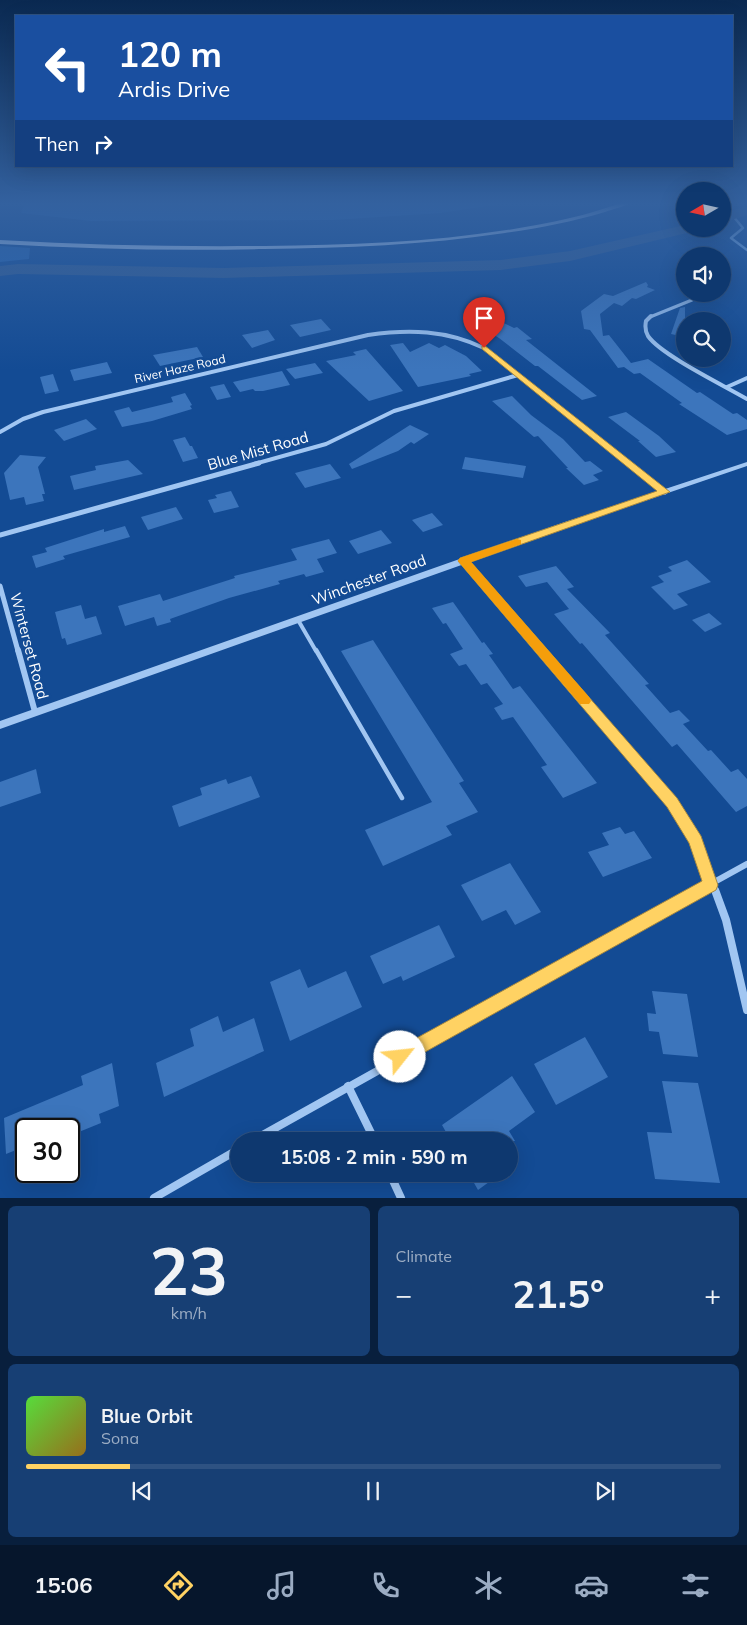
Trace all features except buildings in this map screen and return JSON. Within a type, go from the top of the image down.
[{"type":"street","points":[[687,302],[654,314],[646,321],[645,328],[648,336],[664,351],[747,399]]},
{"type":"street","name":"River Haze Road","points":[[0,432],[22,419],[43,412],[368,335],[401,330],[451,333],[484,348],[665,492]]},
{"type":"street","name":"Blue Mist Road","points":[[0,535],[326,444],[394,411],[518,375]]},
{"type":"street","points":[[727,387],[747,378]]},
{"type":"street","name":"Winchester Road","points":[[0,724],[463,561],[747,464]]},
{"type":"street","points":[[463,561],[672,802],[696,840],[711,885],[726,920],[747,1010]]},
{"type":"street","name":"Winterset Road","points":[[0,586],[35,712]]},
{"type":"street","points":[[268,1132],[747,864]]},
{"type":"street","points":[[348,1086],[370,1132]]},
{"type":"street","points":[[154,1198],[230,1154]]},
{"type":"street","points":[[394,1182],[402,1198]]},
{"type":"lane","points":[[298,620],[402,798]]},
{"type":"shaded area","points":[[0,258],[29,258],[29,259],[0,262]]},
{"type":"waterway","points":[[0,271],[18,269],[224,273],[501,265],[555,258]]},
{"type":"slow traffic","points":[[517,542],[463,561],[584,701]]},
{"type":"route","points":[[400,1057],[711,885],[696,840],[672,802],[463,561],[665,492],[484,348]]}]
